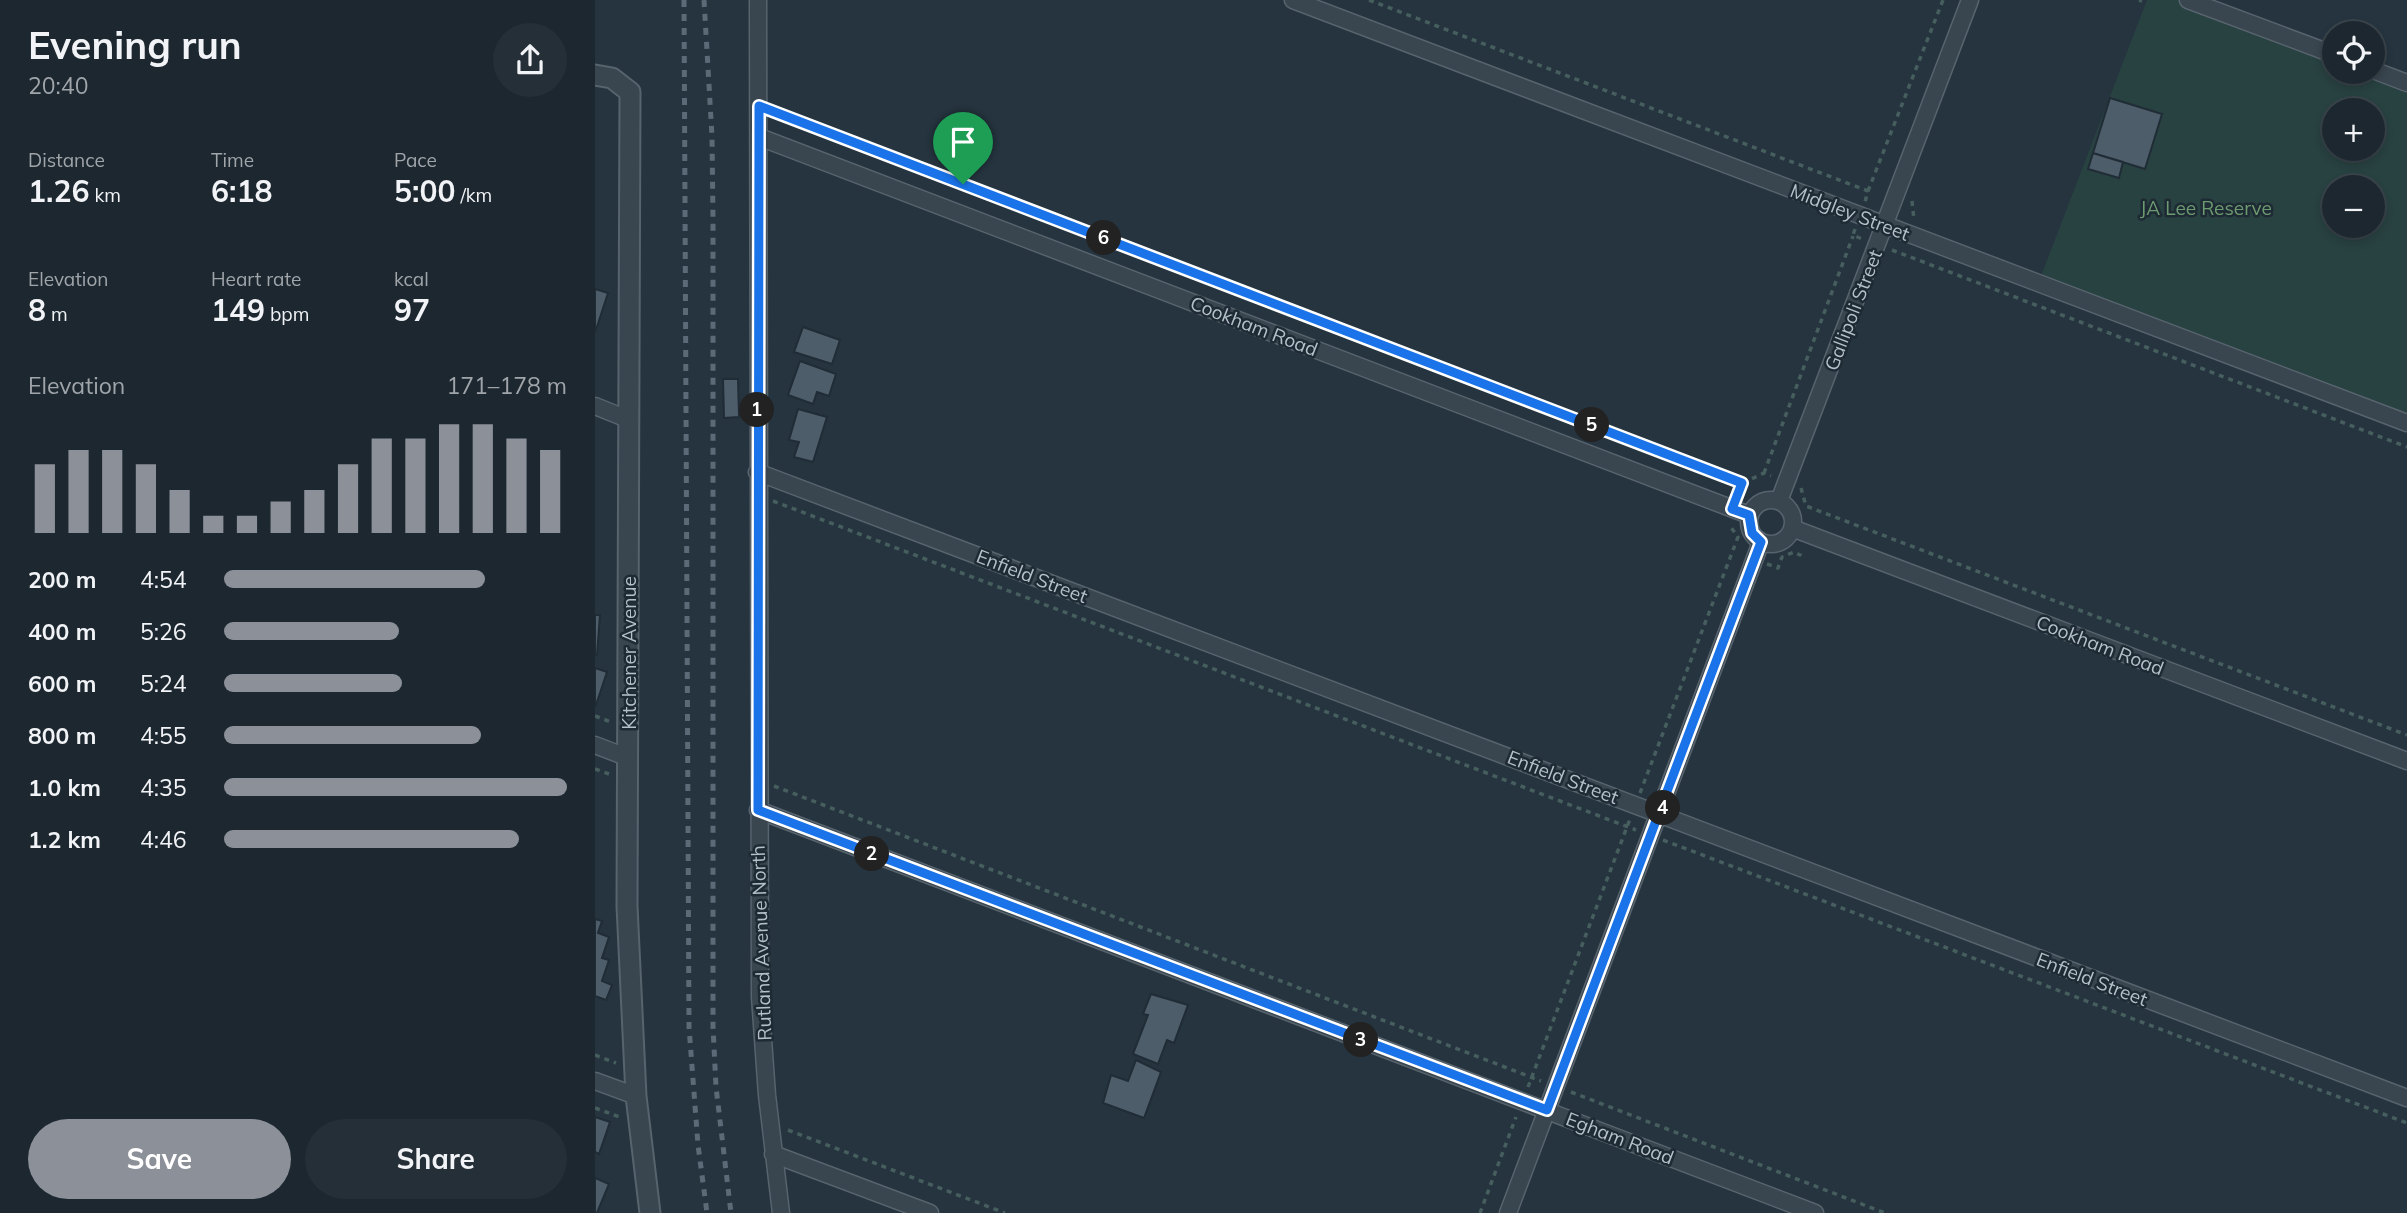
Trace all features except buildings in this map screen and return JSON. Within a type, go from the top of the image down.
[{"type":"street","name":"Rutland Avenue North","points":[[758,0],[760,997],[773,1154],[781,1213]]},
{"type":"street","name":"Midgley Street","points":[[1293,0],[2407,423]]},
{"type":"street","name":"Gallipoli Street","points":[[1779,501],[1969,0]]},
{"type":"street","points":[[2188,0],[2322,50]]},
{"type":"street","name":"Kitchener Avenue","points":[[595,75],[612,78],[630,92],[627,906],[636,1096],[650,1213]]},
{"type":"street","points":[[2385,75],[2407,83]]},
{"type":"street","name":"Cookham Road","points":[[759,137],[1749,515]]},
{"type":"street","points":[[595,406],[630,420]]},
{"type":"street","name":"Enfield Street","points":[[757,472],[2407,1098]]},
{"type":"street","points":[[1764,500],[1779,501],[1792,515],[1793,528],[1776,544],[1761,542],[1752,533],[1749,515],[1764,500]]},
{"type":"street","name":"Cookham Road","points":[[1793,528],[2407,761]]},
{"type":"street","points":[[1508,1213],[1761,542]]},
{"type":"street","points":[[595,745],[629,758]]},
{"type":"street","name":"Egham Road","points":[[758,810],[1815,1213]]},
{"type":"street","points":[[595,1081],[636,1096]]},
{"type":"street","points":[[773,1154],[930,1213]]},
{"type":"path","points":[[1868,191],[1943,0]]},
{"type":"path","points":[[759,106],[1742,483]]},
{"type":"path","points":[[1480,1213],[1738,537],[1727,522],[1742,483],[1763,473],[1853,235]]},
{"type":"path","points":[[1763,473],[1802,488],[1806,506],[2407,735]]},
{"type":"path","points":[[768,499],[2407,1123]]},
{"type":"path","points":[[1732,552],[1778,568],[1782,557],[1794,552],[1800,555],[1819,511]]},
{"type":"path","points":[[595,716],[616,724]]},
{"type":"path","points":[[595,769],[616,776]]},
{"type":"path","points":[[768,784],[1885,1213]]},
{"type":"path","points":[[595,1055],[621,1065]]},
{"type":"path","points":[[595,1108],[627,1120]]},
{"type":"path","points":[[782,1128],[1005,1213]]},
{"type":"green space","name":"JA Lee Reserve","points":[[2147,0],[2188,0],[2322,50],[2322,84],[2385,84],[2385,76],[2407,83],[2407,423],[2038,284]]},
{"type":"railway","points":[[684,0],[689,1027],[698,1145],[707,1213]]},
{"type":"railway","points":[[704,0],[712,136],[713,219],[713,1027],[716,1087],[731,1213]]},
{"type":"route","points":[[759,106],[963,184],[1742,483],[1732,509],[1749,515],[1749,528],[1761,542],[1547,1110],[758,810],[759,106]]}]
